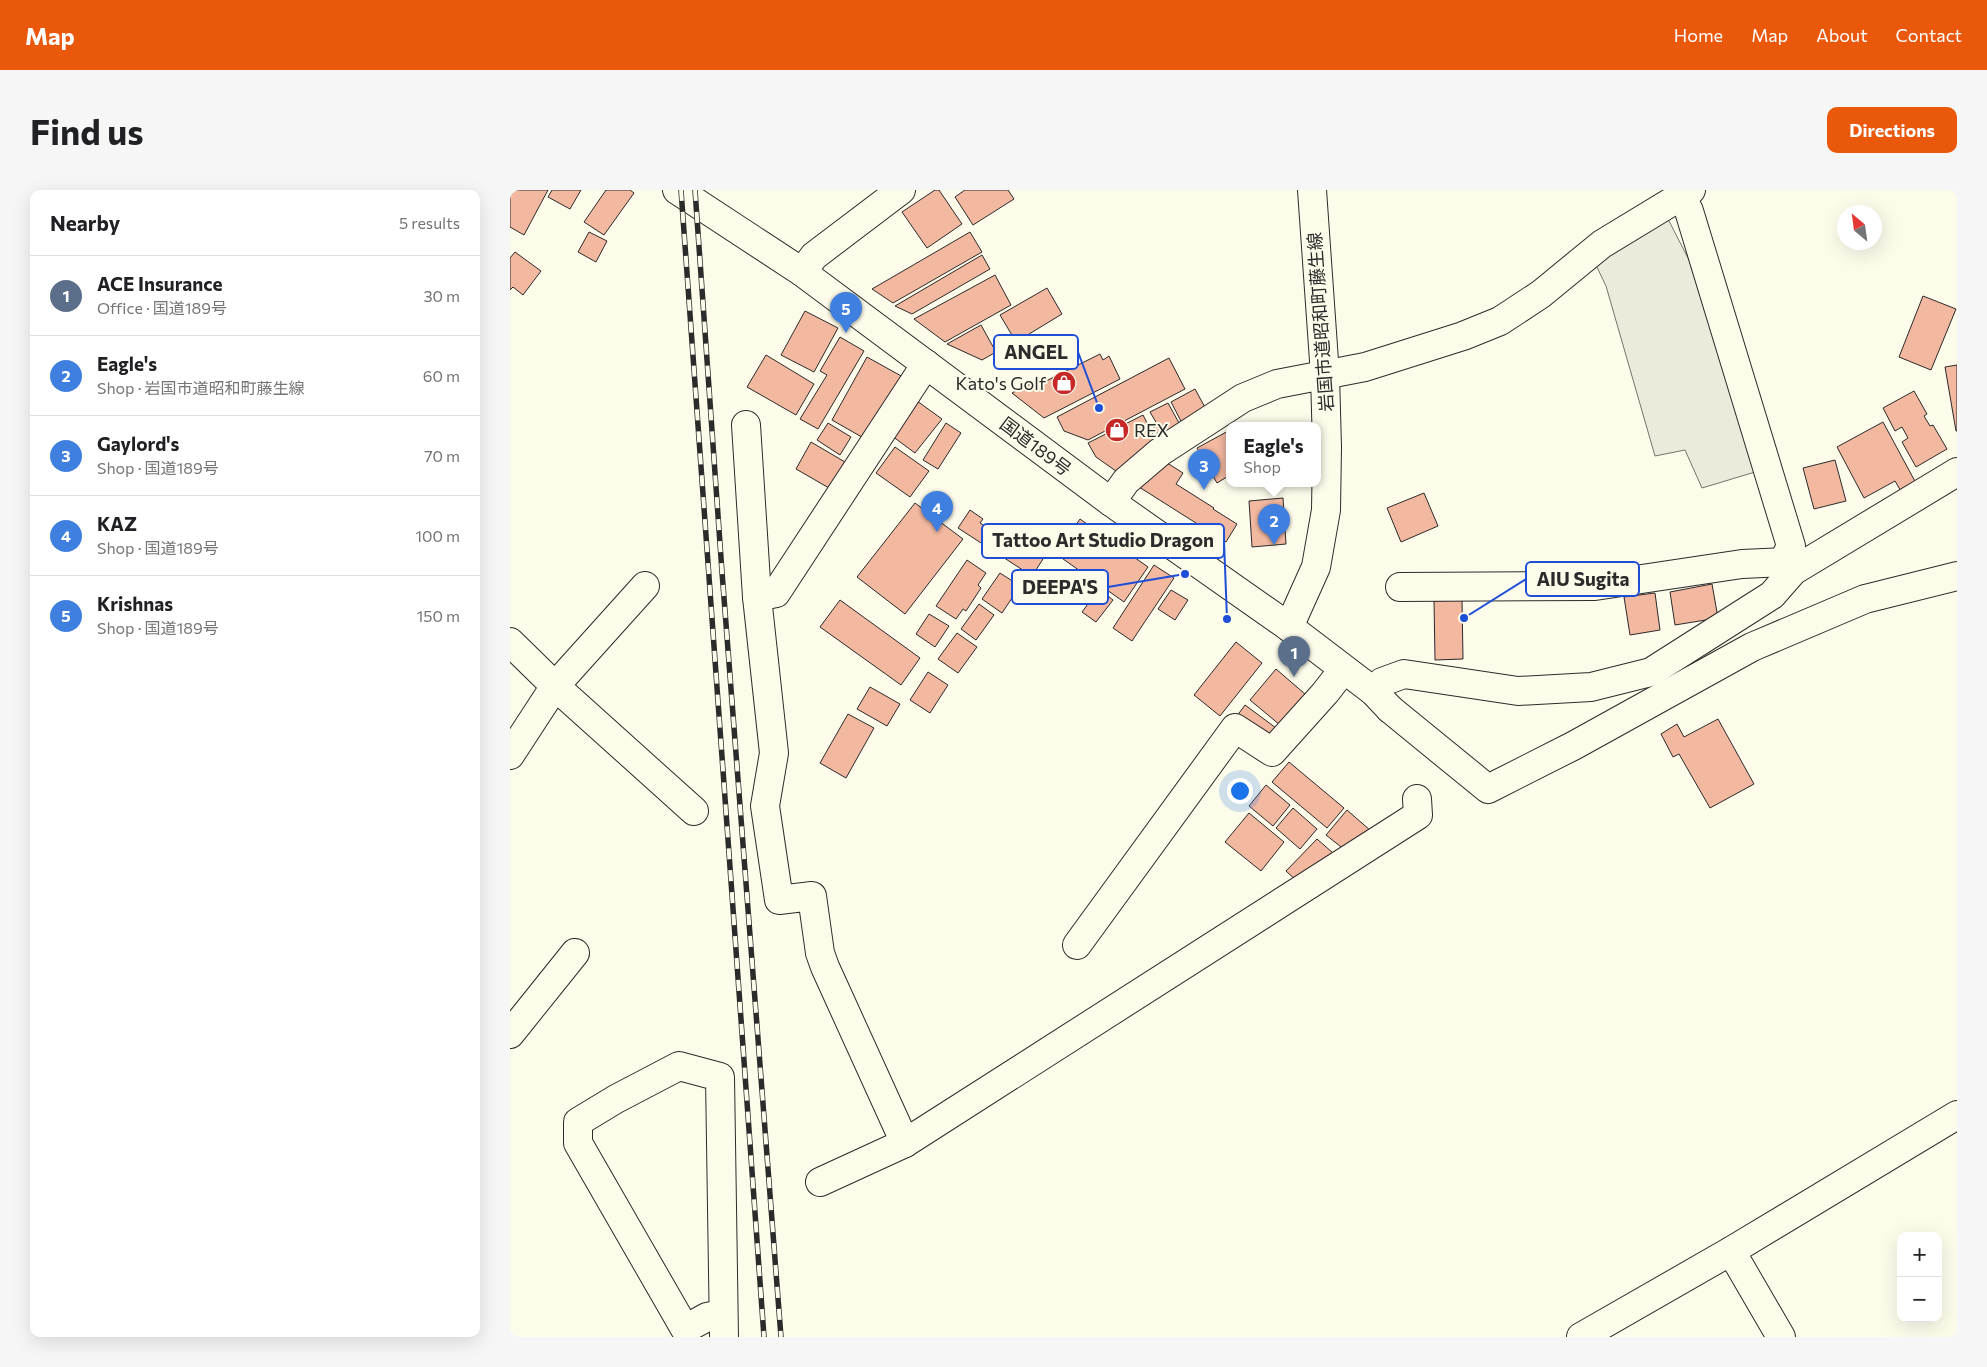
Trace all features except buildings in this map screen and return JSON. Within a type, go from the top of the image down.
[{"type":"main road","name":"国道189号","points":[[677,190],[802,272],[1111,502],[1289,627],[1488,788],[1581,741],[1752,647],[1865,599],[1957,576]]},
{"type":"main road","points":[[802,272],[814,256],[902,190]]},
{"type":"main road","name":"岩国市道昭和町藤生線","points":[[1289,627],[1316,567],[1326,510],[1327,447],[1324,375],[1312,190]]},
{"type":"main road","points":[[1111,502],[1126,481],[1160,452],[1243,398],[1278,384],[1374,364],[1463,336],[1500,321],[1540,294],[1602,244],[1686,193],[1689,211],[1791,546],[1788,566],[1772,595],[1652,672],[1591,687],[1518,690],[1404,674],[1382,682],[1381,700]]},
{"type":"main road","points":[[757,597],[776,593],[926,364]]},
{"type":"main road","points":[[746,425],[757,597],[774,753],[765,806],[779,900],[812,896],[820,953],[825,967],[905,1143]]},
{"type":"main road","points":[[1400,587],[1595,586],[1742,564],[1788,566],[1957,472]]},
{"type":"main road","points":[[510,755],[555,686],[645,586]]},
{"type":"main road","points":[[510,642],[555,686],[694,811]]},
{"type":"main road","points":[[1077,945],[1235,728],[1272,752],[1344,670]]},
{"type":"main road","points":[[820,1182],[905,1143],[1418,815],[1417,799]]},
{"type":"main road","points":[[510,1034],[575,952]]},
{"type":"main road","points":[[679,1066],[720,1077],[723,1325],[707,1317],[685,1329],[578,1143],[578,1122],[616,1099],[679,1066]]},
{"type":"main road","points":[[1581,1337],[1731,1251],[1957,1115]]},
{"type":"main road","points":[[1731,1251],[1781,1337]]},
{"type":"shaded area","points":[[1667,217],[1689,260],[1755,472],[1702,488],[1685,450],[1655,456],[1606,286],[1595,263]]},
{"type":"railway","points":[[681,190],[764,1337]]},
{"type":"railway","points":[[695,190],[722,572],[781,1337]]},
{"type":"place","name":"Krishnas","points":[[846,333]]},
{"type":"place","name":"Kato's Golf","points":[[1064,383]]},
{"type":"place","name":"ANGEL","points":[[1099,408]]},
{"type":"place","name":"REX","points":[[1117,430]]},
{"type":"place","name":"Gaylord's","points":[[1204,490]]},
{"type":"place","name":"KAZ","points":[[937,532]]},
{"type":"place","name":"Eagle's","points":[[1274,545]]},
{"type":"place","name":"DEEPA'S","points":[[1185,574]]},
{"type":"place","name":"AIU Sugita","points":[[1464,618]]},
{"type":"place","name":"Tattoo Art Studio Dragon","points":[[1227,619]]},
{"type":"place","name":"ACE Insurance","points":[[1294,677]]}]
